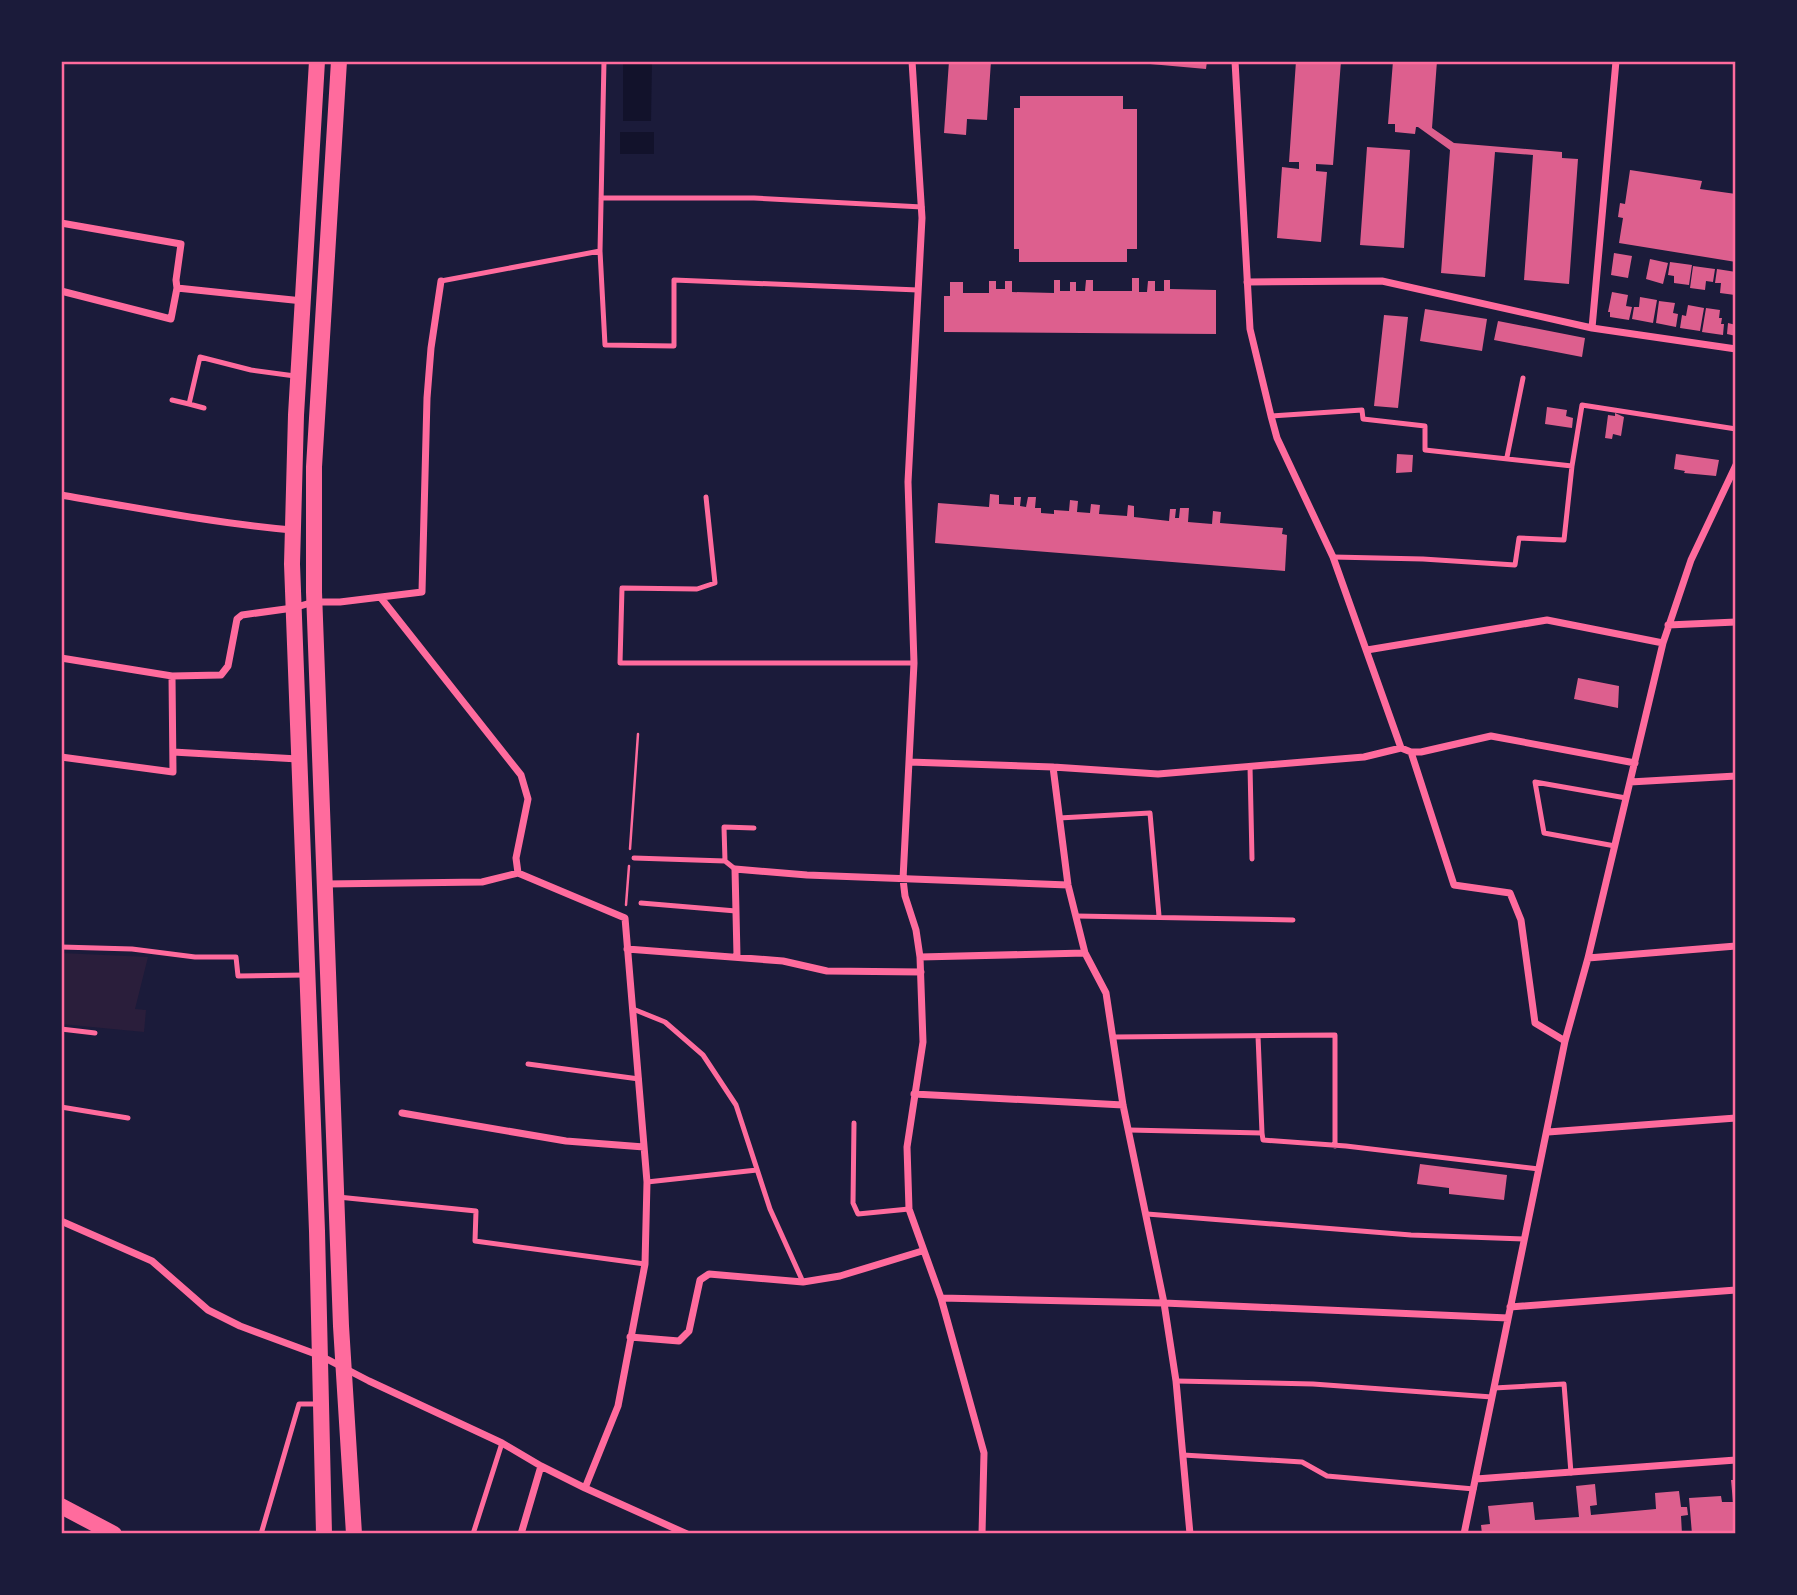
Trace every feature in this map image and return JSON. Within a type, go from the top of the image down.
[{"type":"main road","points":[[317,61],[298,376],[292,530],[321,1356],[324,1534]]},
{"type":"main road","points":[[339,61],[314,467],[314,602],[344,1368],[354,1534]]},
{"type":"main road","points":[[61,1506],[114,1534]]},
{"type":"street","points":[[912,61],[922,207],[908,482],[914,663],[903,879],[920,957],[923,1042],[906,1147],[909,1209],[940,1298],[984,1453],[982,1534]]},
{"type":"street","points":[[1235,61],[1250,329],[1271,416],[1277,438],[1333,557],[1401,748]]},
{"type":"street","points":[[1592,328],[1616,61]]},
{"type":"street","points":[[61,223],[181,244],[171,319],[61,291]]},
{"type":"street","points":[[61,657],[172,676],[221,674],[228,666],[237,619],[243,615],[293,608],[314,602],[381,598],[422,592],[427,398],[441,281]]},
{"type":"street","points":[[1247,282],[1382,281],[1592,328],[1736,349]]},
{"type":"street","points":[[177,288],[303,301]]},
{"type":"street","points":[[1464,1534],[1566,1041],[1663,643],[1691,560],[1736,465]]},
{"type":"street","points":[[61,495],[237,526],[292,530]]},
{"type":"street","points":[[381,598],[521,775],[528,799],[516,859],[519,873]]},
{"type":"street","points":[[1367,650],[1547,620],[1663,643]]},
{"type":"street","points":[[1668,625],[1736,622]]},
{"type":"street","points":[[61,757],[173,772],[172,676]]},
{"type":"street","points":[[909,762],[1053,767],[1158,775],[1364,757],[1401,748],[1420,752],[1491,736],[1635,763]]},
{"type":"street","points":[[173,752],[299,759]]},
{"type":"street","points":[[1411,752],[1454,885],[1510,893],[1521,920],[1535,1023],[1566,1041]]},
{"type":"street","points":[[1053,767],[1068,886],[1085,953],[1106,993],[1123,1105],[1164,1303],[1176,1381],[1191,1534]]},
{"type":"street","points":[[1630,782],[1736,776]]},
{"type":"street","points":[[737,956],[735,869],[1068,886]]},
{"type":"street","points":[[325,884],[482,883],[519,873],[625,918],[647,1182],[645,1264],[618,1406],[585,1488]]},
{"type":"street","points":[[1588,958],[1736,946]]},
{"type":"street","points":[[627,949],[783,961],[827,971],[921,972]]},
{"type":"street","points":[[920,957],[1085,953]]},
{"type":"street","points":[[914,1094],[1123,1105]]},
{"type":"street","points":[[402,1113],[566,1141],[644,1147]]},
{"type":"street","points":[[1548,1132],[1736,1118]]},
{"type":"street","points":[[61,1221],[152,1261],[208,1310],[240,1326],[321,1356],[502,1443],[585,1488],[687,1534]]},
{"type":"street","points":[[630,1337],[679,1340],[689,1331],[700,1280],[709,1274],[803,1282],[840,1276],[922,1251]]},
{"type":"street","points":[[1510,1307],[1736,1290]]},
{"type":"street","points":[[940,1298],[1164,1303],[1508,1318]]},
{"type":"street","points":[[1476,1479],[1736,1460]]},
{"type":"street","points":[[521,1534],[541,1466]]},
{"type":"lane","points":[[604,61],[600,251],[604,345],[674,346],[674,279],[918,290]]},
{"type":"lane","points":[[601,198],[754,198],[922,207]]},
{"type":"lane","points":[[441,281],[600,251]]},
{"type":"lane","points":[[190,404],[200,357],[251,370],[298,376]]},
{"type":"lane","points":[[1507,457],[1523,378]]},
{"type":"lane","points":[[172,400],[204,408]]},
{"type":"lane","points":[[1333,557],[1515,565],[1519,538],[1564,540],[1582,405],[1736,429]]},
{"type":"lane","points":[[1271,416],[1362,410],[1363,419],[1425,426],[1425,450],[1573,466]]},
{"type":"lane","points":[[706,497],[715,583],[697,589],[622,588],[620,663],[914,663]]},
{"type":"lane","points":[[1250,766],[1252,859]]},
{"type":"lane","points":[[1615,846],[1544,833],[1535,782],[1626,798]]},
{"type":"lane","points":[[1059,818],[1150,813],[1158,916]]},
{"type":"lane","points":[[725,861],[724,827],[754,828]]},
{"type":"lane","points":[[632,857],[725,861],[735,869]]},
{"type":"lane","points":[[641,903],[736,911]]},
{"type":"lane","points":[[1076,916],[1293,920]]},
{"type":"lane","points":[[61,947],[132,949],[195,957],[236,957],[237,976],[307,975]]},
{"type":"lane","points":[[633,1009],[664,1022],[703,1055],[736,1105],[770,1209],[803,1282]]},
{"type":"lane","points":[[61,1029],[95,1033]]},
{"type":"lane","points":[[1114,1037],[1335,1035],[1335,1146]]},
{"type":"lane","points":[[1258,1036],[1263,1140],[1539,1169]]},
{"type":"lane","points":[[528,1064],[640,1079]]},
{"type":"lane","points":[[61,1107],[128,1118]]},
{"type":"lane","points":[[854,1123],[853,1203],[858,1214],[909,1209]]},
{"type":"lane","points":[[1129,1129],[1262,1133]]},
{"type":"lane","points":[[647,1182],[757,1170]]},
{"type":"lane","points":[[337,1197],[476,1211],[475,1241],[645,1264]]},
{"type":"lane","points":[[1147,1214],[1411,1235],[1524,1239]]},
{"type":"lane","points":[[1176,1381],[1313,1384],[1492,1397]]},
{"type":"lane","points":[[1494,1388],[1564,1384],[1571,1473]]},
{"type":"lane","points":[[261,1534],[299,1404],[322,1404]]},
{"type":"lane","points":[[473,1534],[502,1443]]},
{"type":"lane","points":[[1183,1455],[1302,1462],[1327,1476],[1474,1489]]},
{"type":"path","points":[[632,857],[638,734]]},
{"type":"path","points":[[625,918],[629,864]]},
{"type":"shaded area","points":[[623,61],[652,61],[651,121],[623,121]]},
{"type":"shaded area","points":[[620,132],[654,132],[654,154],[620,154]]},
{"type":"shaded area","points":[[61,953],[148,957],[135,1009],[146,1010],[144,1032],[61,1024]]},
{"type":"building","points":[[949,61],[991,61],[987,120],[967,119],[966,135],[944,133]]},
{"type":"building","points":[[1139,61],[1207,61],[1206,69]]},
{"type":"building","points":[[1296,61],[1341,61],[1333,165],[1316,164],[1316,171],[1327,172],[1321,242],[1277,238],[1282,167],[1299,169],[1299,162],[1289,162]]},
{"type":"building","points":[[1393,61],[1437,61],[1432,128],[1454,143],[1562,152],[1562,158],[1578,159],[1569,284],[1524,280],[1533,155],[1495,152],[1485,277],[1441,273],[1450,150],[1418,127],[1415,134],[1395,132],[1395,124],[1388,124]]},
{"type":"building","points":[[1020,96],[1123,96],[1123,109],[1137,109],[1137,249],[1127,249],[1127,262],[1019,262],[1019,249],[1014,249],[1014,108],[1020,108]]},
{"type":"building","points":[[1367,147],[1410,150],[1404,248],[1360,245]]},
{"type":"building","points":[[1630,170],[1702,181],[1700,189],[1736,194],[1736,262],[1619,243],[1623,218],[1618,217],[1620,203],[1625,204]]},
{"type":"building","points":[[1614,253],[1632,256],[1628,278],[1611,275]]},
{"type":"building","points":[[1650,259],[1668,263],[1663,284],[1646,279]]},
{"type":"building","points":[[1670,262],[1692,265],[1689,285],[1674,283],[1674,276],[1668,275]]},
{"type":"building","points":[[1693,266],[1715,269],[1713,282],[1706,281],[1705,290],[1690,288]]},
{"type":"building","points":[[1717,269],[1736,272],[1735,295],[1720,293],[1721,283],[1715,283]]},
{"type":"building","points":[[1132,278],[1139,278],[1139,292],[1147,292],[1148,281],[1155,281],[1155,291],[1164,291],[1164,280],[1170,280],[1170,289],[1216,290],[1216,334],[944,332],[944,296],[950,296],[950,282],[963,282],[963,293],[989,293],[989,281],[996,281],[996,289],[1005,289],[1005,281],[1012,281],[1012,292],[1054,293],[1054,280],[1060,280],[1060,291],[1070,291],[1070,282],[1076,282],[1076,291],[1085,291],[1086,280],[1093,280],[1093,291],[1132,291]]},
{"type":"building","points":[[1612,292],[1628,295],[1626,306],[1632,307],[1629,320],[1610,317],[1608,312]]},
{"type":"building","points":[[1640,297],[1657,300],[1653,323],[1632,319],[1634,307],[1639,307]]},
{"type":"building","points":[[1659,301],[1675,303],[1673,313],[1678,314],[1676,327],[1656,323]]},
{"type":"building","points":[[1688,305],[1704,308],[1700,331],[1680,328],[1682,315],[1686,316]]},
{"type":"building","points":[[1706,308],[1720,310],[1719,318],[1722,318],[1721,324],[1724,324],[1723,335],[1702,332]]},
{"type":"building","points":[[1425,309],[1487,319],[1482,351],[1420,341]]},
{"type":"building","points":[[1384,315],[1408,317],[1398,408],[1374,406]]},
{"type":"building","points":[[1498,321],[1585,338],[1582,357],[1494,340]]},
{"type":"building","points":[[1728,323],[1736,325],[1736,336],[1727,334]]},
{"type":"building","points":[[1547,407],[1567,410],[1566,416],[1573,418],[1572,428],[1545,424]]},
{"type":"building","points":[[1615,413],[1624,417],[1621,436],[1613,434],[1612,439],[1605,438],[1608,415],[1615,416]]},
{"type":"building","points":[[1397,454],[1413,455],[1412,472],[1396,473]]},
{"type":"building","points":[[1676,454],[1719,460],[1716,476],[1684,473],[1685,471],[1674,469]]},
{"type":"building","points":[[990,494],[999,495],[999,504],[1014,505],[1014,497],[1021,497],[1020,506],[1026,507],[1028,497],[1036,497],[1035,508],[1041,508],[1041,513],[1069,511],[1070,500],[1078,501],[1077,512],[1090,513],[1091,504],[1100,505],[1099,514],[1127,516],[1128,505],[1134,506],[1134,517],[1169,521],[1170,509],[1176,509],[1175,518],[1179,518],[1180,508],[1189,508],[1188,522],[1212,524],[1213,511],[1221,512],[1220,523],[1283,528],[1282,534],[1287,535],[1285,571],[935,543],[938,503],[989,507]]},
{"type":"building","points":[[1578,678],[1619,686],[1618,708],[1574,699]]},
{"type":"building","points":[[1420,1164],[1507,1175],[1504,1200],[1449,1194],[1449,1188],[1417,1184]]},
{"type":"building","points":[[1731,1480],[1736,1480],[1736,1531],[1692,1534],[1689,1498],[1721,1496],[1722,1502],[1733,1502]]},
{"type":"building","points":[[1595,1484],[1597,1505],[1590,1506],[1591,1515],[1656,1509],[1655,1493],[1679,1491],[1681,1507],[1687,1507],[1688,1515],[1681,1516],[1682,1534],[1482,1534],[1481,1525],[1490,1524],[1488,1506],[1533,1502],[1535,1520],[1579,1517],[1576,1486]]}]
